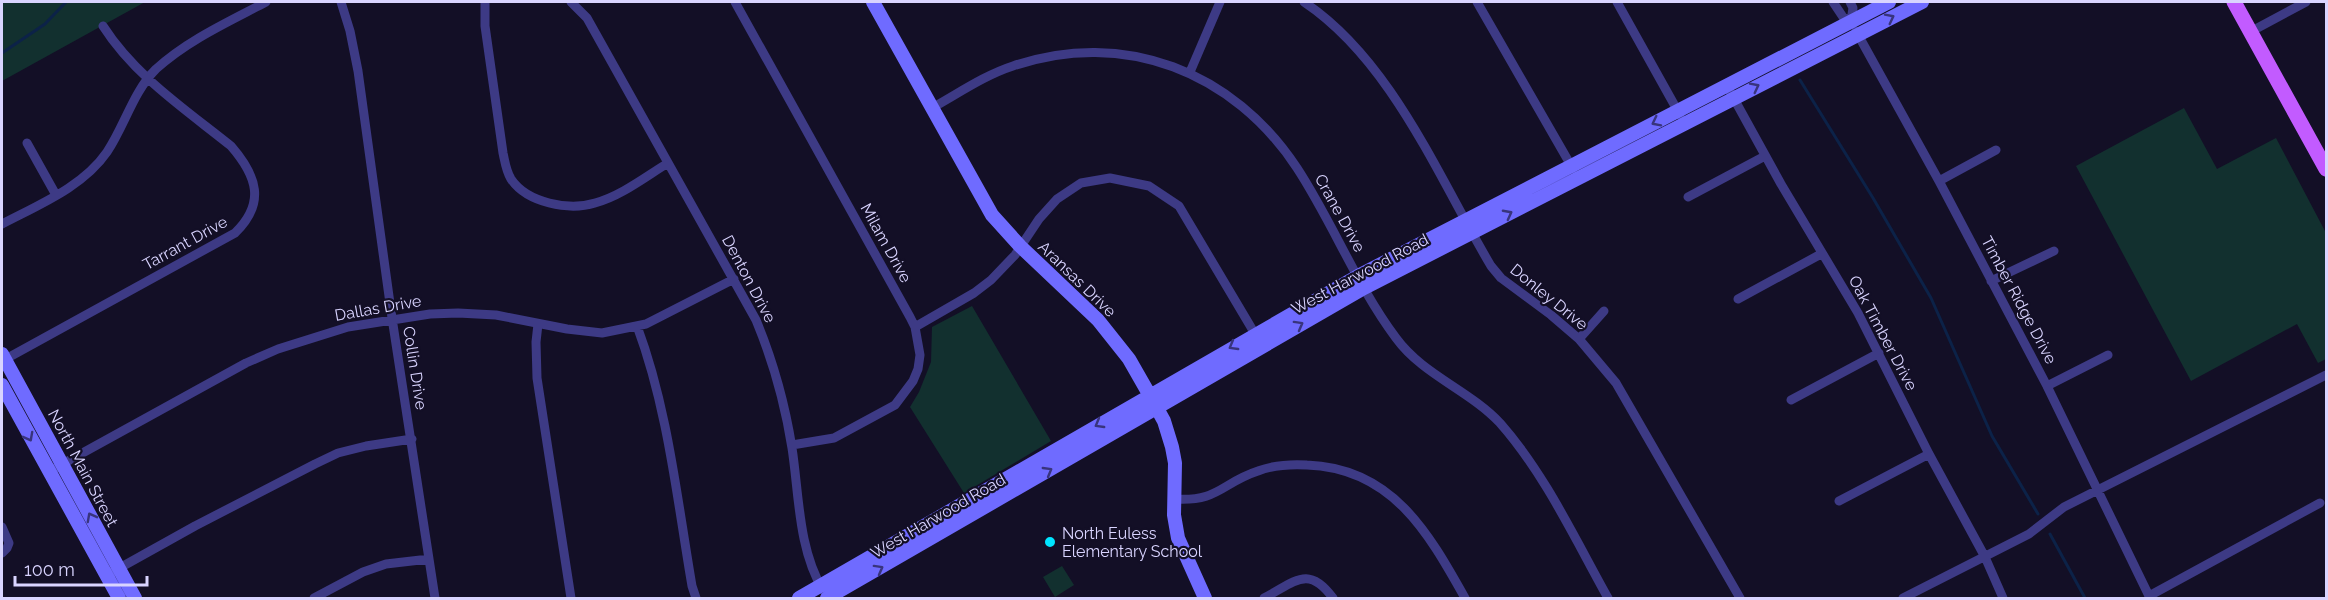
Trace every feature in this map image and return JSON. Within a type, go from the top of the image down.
[{"type":"main road","name":"Aransas Drive","points":[[875,2],[992,215],[1020,246],[1098,320],[1129,359],[1157,408],[1164,421],[1175,463],[1174,499],[1178,538],[1205,598]]},
{"type":"main road","name":"West Harwood Road","points":[[1730,92],[1851,21],[1889,2]]},
{"type":"main road","name":"West Harwood Road","points":[[826,595],[917,530],[1149,394],[1258,339],[1465,221],[1574,171],[1730,92],[1858,34],[1922,2]]},
{"type":"main road","points":[[2234,2],[2326,169]]},
{"type":"main road","name":"West Harwood Road","points":[[1361,282],[1472,234],[1574,171]]},
{"type":"main road","name":"West Harwood Road","points":[[800,598],[826,595],[925,543],[1157,408],[1258,339]]},
{"type":"main road","name":"North Main Street","points":[[3,358],[63,465],[113,572],[119,598]]},
{"type":"main road","name":"North Main Street","points":[[2,385],[48,472],[113,572],[135,598]]},
{"type":"main road","points":[[917,530],[925,543]]},
{"type":"street","points":[[2,224],[56,195],[85,175],[106,153],[148,79],[188,45],[266,2]]},
{"type":"street","name":"Collin Drive","points":[[341,2],[350,31],[358,71],[392,318],[435,598]]},
{"type":"street","points":[[485,2],[485,26],[503,153],[506,168],[516,186],[534,198],[561,205],[594,204],[668,163]]},
{"type":"street","name":"Denton Drive","points":[[571,2],[587,18],[756,320],[776,376],[792,445],[805,540],[826,595]]},
{"type":"street","name":"Milam Drive","points":[[735,2],[915,327],[920,354],[914,381],[895,405],[834,438],[792,445]]},
{"type":"street","points":[[1190,72],[1220,2]]},
{"type":"street","name":"Donley Drive","points":[[1304,2],[1337,31],[1378,74],[1405,114],[1491,266],[1501,278],[1579,339],[1616,383],[1740,598]]},
{"type":"street","points":[[1477,2],[1574,171]]},
{"type":"street","points":[[1617,2],[1681,117]]},
{"type":"street","points":[[1833,2],[1843,16],[1851,21],[1853,8],[1850,2]]},
{"type":"street","points":[[2250,32],[2306,2]]},
{"type":"street","name":"Timber Ridge Drive","points":[[1851,21],[1939,181],[2047,386],[2150,597]]},
{"type":"street","name":"Tarrant Drive","points":[[3,358],[235,233],[247,222],[253,212],[254,188],[246,165],[231,146],[148,79],[117,47],[103,26]]},
{"type":"street","name":"Crane Drive","points":[[932,108],[1011,66],[1034,59],[1085,53],[1142,58],[1190,72],[1239,103],[1270,132],[1298,170],[1361,282],[1397,340],[1408,353],[1475,401],[1499,423],[1533,467],[1608,598]]},
{"type":"street","name":"Oak Timber Drive","points":[[1730,92],[1821,254],[1858,313],[1929,454],[1985,557],[2003,598]]},
{"type":"street","points":[[27,143],[56,195]]},
{"type":"street","points":[[1939,181],[1996,150]]},
{"type":"street","points":[[1688,197],[1765,156]]},
{"type":"street","points":[[915,327],[974,293],[991,280],[1015,255],[1057,199],[1081,183],[1110,178],[1149,186],[1179,206],[1258,339]]},
{"type":"street","points":[[1991,281],[2054,251]]},
{"type":"street","points":[[1738,299],[1821,254]]},
{"type":"street","name":"Dallas Drive","points":[[48,472],[208,383],[267,354],[348,327],[392,318],[430,314],[479,313],[602,333],[646,324],[734,279]]},
{"type":"street","points":[[1579,339],[1604,311]]},
{"type":"street","points":[[538,324],[537,378],[571,598]]},
{"type":"street","points":[[637,326],[654,376],[662,410],[692,586],[696,598]]},
{"type":"street","points":[[1791,400],[1879,353]]},
{"type":"street","points":[[2047,386],[2108,356]]},
{"type":"street","points":[[1903,598],[2029,534],[2064,507],[2326,375]]},
{"type":"street","points":[[113,572],[195,526],[331,457],[366,446],[412,439]]},
{"type":"street","points":[[1839,501],[1929,454]]},
{"type":"street","points":[[1174,499],[1195,500],[1210,497],[1256,471],[1284,464],[1323,466],[1344,471],[1382,487],[1396,499],[1430,538],[1465,598]]},
{"type":"street","points":[[2150,597],[2320,503]]},
{"type":"street","points":[[2,527],[9,540],[7,548],[2,553]]},
{"type":"street","points":[[314,598],[370,569],[386,564],[429,559]]},
{"type":"street","points":[[1264,598],[1308,578],[1319,581],[1333,598]]},
{"type":"green space","points":[[2,2],[145,2],[2,81]]},
{"type":"green space","points":[[2184,108],[2217,169],[2276,138],[2326,233],[2326,359],[2318,363],[2297,324],[2191,381],[2076,166]]},
{"type":"green space","points":[[972,306],[1051,441],[964,493],[910,407],[919,392],[931,362],[932,327]]},
{"type":"green space","points":[[1062,566],[1074,585],[1055,597],[1043,577]]},
{"type":"waterway","points":[[2,53],[45,24],[66,2]]},
{"type":"waterway","points":[[1800,80],[1931,298],[1992,436],[2038,514]]},
{"type":"waterway","points":[[2050,534],[2085,598]]},
{"type":"place","name":"North Euless Elementary School","points":[[1050,542]]}]
